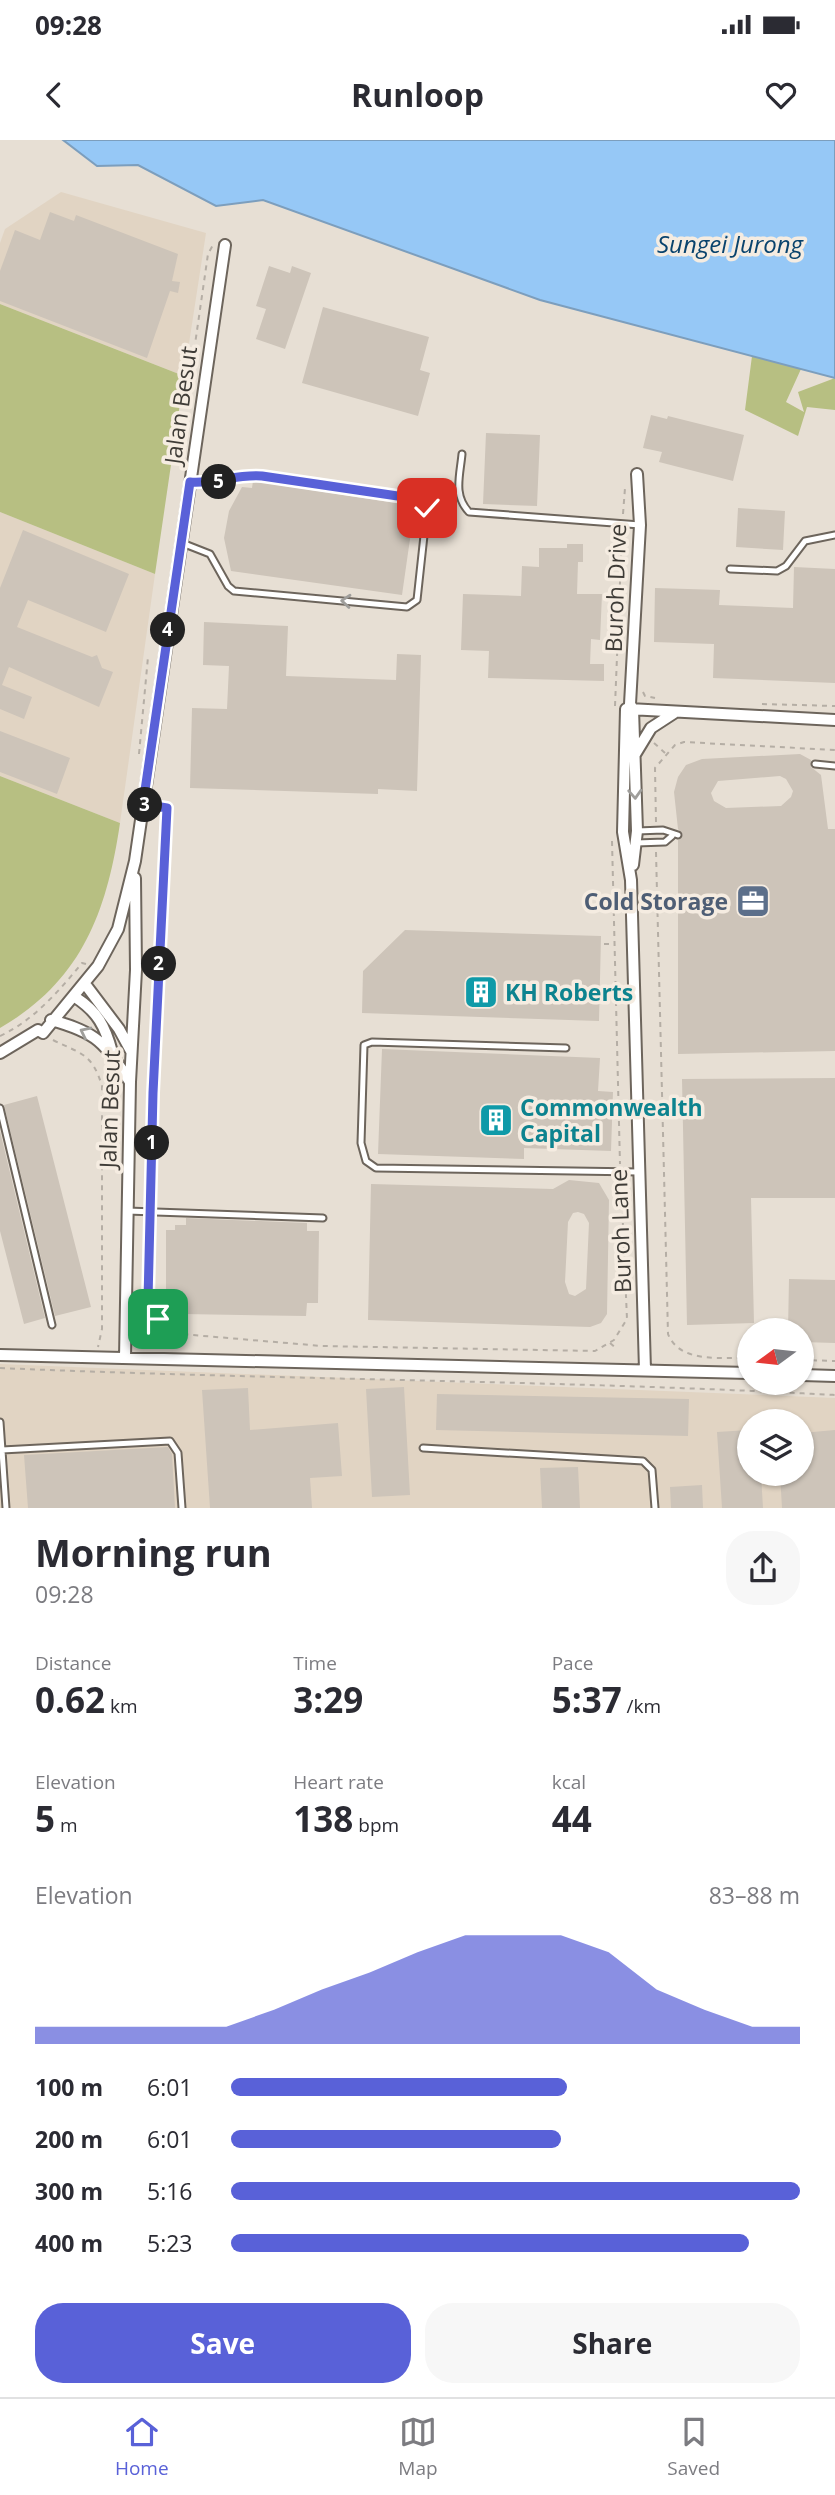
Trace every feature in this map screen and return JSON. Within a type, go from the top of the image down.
[{"type":"street","name":"Jalan Besut","points":[[43,1033],[98,966],[118,929],[135,861],[225,245]]},
{"type":"street","name":"Buroh Drive","points":[[634,756],[626,708],[640,525],[636,474]]},
{"type":"street","points":[[631,880],[617,834],[626,708],[835,720]]},
{"type":"street","points":[[631,880],[636,837],[634,756],[651,728],[674,712]]},
{"type":"street","name":"Jalan Besut","points":[[125,1358],[130,1082],[136,970],[135,861]]},
{"type":"street","name":"Buroh Lane","points":[[631,880],[645,1370]]},
{"type":"street","points":[[85,984],[120,1029],[131,1051]]},
{"type":"street","points":[[75,997],[98,1014],[106,1028],[113,1055]]},
{"type":"street","points":[[51,1020],[83,1029],[100,1040],[130,1082]]},
{"type":"street","points":[[0,1053],[38,1030],[43,1033]]},
{"type":"street","points":[[0,1355],[737,1373]]},
{"type":"street","points":[[814,1375],[835,1376]]},
{"type":"lane","points":[[462,454],[458,493],[461,504],[469,512],[640,525]]},
{"type":"lane","points":[[181,543],[210,554],[228,586],[234,591],[407,607],[417,600],[427,508],[424,502],[262,476],[242,475],[213,484],[190,482]]},
{"type":"lane","points":[[730,569],[777,571],[786,566],[805,541],[835,535]]},
{"type":"lane","points":[[815,764],[835,766]]},
{"type":"lane","points":[[663,830],[675,835],[665,842],[636,837],[663,830]]},
{"type":"lane","points":[[566,1048],[372,1042],[364,1045],[361,1143],[366,1161],[376,1168],[639,1172]]},
{"type":"lane","points":[[0,1108],[52,1325]]},
{"type":"lane","points":[[127,1210],[323,1217]]},
{"type":"lane","points":[[0,1422],[6,1508]]},
{"type":"lane","points":[[2,1450],[170,1441],[178,1453],[182,1508]]},
{"type":"lane","points":[[423,1448],[643,1461],[652,1470],[655,1508]]},
{"type":"path","points":[[203,390],[189,386],[208,254],[212,245],[225,245]]},
{"type":"path","points":[[626,708],[622,524],[625,473],[636,474]]},
{"type":"path","points":[[148,657],[136,754],[150,756]]},
{"type":"path","points":[[640,687],[645,696],[664,700]]},
{"type":"path","points":[[758,704],[835,706]]},
{"type":"path","points":[[656,831],[655,768],[675,745],[684,742],[835,750]]},
{"type":"path","points":[[143,804],[167,808],[153,1093],[150,1309],[170,1330],[181,1334],[365,1347],[595,1351],[610,1343],[627,1319],[613,944],[617,834]]},
{"type":"path","points":[[656,842],[668,1334],[675,1347],[695,1356],[737,1358]]},
{"type":"path","points":[[604,944],[613,944]]},
{"type":"path","points":[[0,1035],[35,1012],[60,990],[82,963],[98,966]]},
{"type":"path","points":[[43,1033],[56,1042],[80,1050],[98,1072],[102,1086],[102,1329],[97,1348],[90,1349]]},
{"type":"path","points":[[610,1343],[617,1349]]},
{"type":"path","points":[[669,1352],[675,1347]]},
{"type":"path","points":[[814,1360],[835,1361]]},
{"type":"path","points":[[0,1368],[214,1377],[675,1386],[835,1395]]},
{"type":"shaded area","points":[[61,192],[206,233],[184,376],[0,304],[0,243],[5,229]]},
{"type":"shaded area","points":[[0,512],[155,574],[120,823],[0,776]]},
{"type":"shaded area","points":[[0,1364],[835,1398],[835,1508],[0,1508]]},
{"type":"green space","points":[[0,304],[184,376],[155,574],[0,512]]},
{"type":"green space","points":[[752,356],[801,369],[786,402],[804,412],[798,392],[835,378],[835,410],[807,407],[798,436],[745,410]]},
{"type":"green space","points":[[0,776],[120,823],[107,886],[86,941],[71,966],[52,989],[0,1028]]},
{"type":"water","name":"Sungei Jurong","points":[[63,140],[835,140],[835,378],[540,300],[263,200],[216,206],[138,165],[97,166]]},
{"type":"building","points":[[50,212],[74,221],[76,215],[178,254],[172,281],[180,282],[178,293],[170,291],[147,358],[0,301],[0,271],[15,230],[40,240]]},
{"type":"building","points":[[269,266],[290,273],[292,266],[311,273],[285,349],[256,339],[266,309],[256,306]]},
{"type":"building","points":[[323,307],[429,337],[420,370],[430,373],[418,416],[302,383]]},
{"type":"building","points":[[651,415],[667,419],[668,416],[744,435],[733,481],[659,462],[662,452],[643,448]]},
{"type":"building","points":[[486,433],[540,435],[537,506],[483,504]]},
{"type":"building","points":[[253,481],[402,504],[401,510],[414,511],[402,595],[231,571],[224,538],[229,511],[242,487],[252,488]]},
{"type":"building","points":[[738,508],[785,511],[783,550],[736,547]]},
{"type":"building","points":[[23,530],[129,574],[106,632],[28,600],[17,627],[92,657],[97,655],[102,668],[113,672],[99,707],[9,667],[2,685],[32,697],[24,719],[0,709],[0,588]]},
{"type":"building","points":[[567,544],[583,544],[583,562],[578,562],[577,594],[602,594],[600,640],[591,639],[590,664],[604,664],[604,681],[488,678],[489,651],[461,650],[463,594],[521,596],[522,566],[539,567],[539,548],[567,548]]},
{"type":"building","points":[[794,567],[835,569],[835,683],[713,678],[714,644],[654,642],[655,588],[720,590],[719,605],[793,608]]},
{"type":"building","points":[[204,622],[288,626],[286,676],[396,680],[397,654],[421,655],[417,791],[378,789],[378,794],[190,788],[192,708],[227,709],[229,666],[203,665]]},
{"type":"building","points":[[0,731],[70,758],[57,794],[0,772]]},
{"type":"building","points":[[800,754],[811,760],[811,767],[821,775],[828,829],[835,829],[835,1051],[678,1054],[678,840],[683,835],[678,829],[674,792],[678,777],[686,765],[702,759]],"holes":[[[780,776],[786,779],[793,791],[791,797],[781,806],[726,808],[714,801],[711,793],[718,781]]]},
{"type":"building","name":"KH Roberts","points":[[405,930],[601,936],[599,1021],[362,1013],[363,971]]},
{"type":"building","name":"Commonwealth Capital","points":[[382,1049],[600,1058],[598,1091],[613,1092],[611,1151],[524,1148],[524,1159],[378,1154]]},
{"type":"building","points":[[835,1078],[835,1198],[751,1198],[754,1318],[737,1318],[737,1324],[687,1325],[682,1079]]},
{"type":"building","points":[[37,1096],[91,1307],[55,1316],[4,1105]]},
{"type":"building","points":[[0,1131],[45,1318],[24,1324],[0,1231]]},
{"type":"building","points":[[569,1180],[599,1183],[609,1200],[607,1314],[601,1323],[590,1327],[368,1320],[371,1184],[553,1189]],"holes":[[[573,1213],[584,1214],[589,1223],[586,1289],[575,1296],[569,1294],[565,1282],[568,1222]]]},
{"type":"building","points":[[186,1218],[307,1223],[307,1231],[319,1231],[318,1303],[307,1303],[306,1316],[183,1314],[183,1310],[172,1310],[172,1301],[166,1301],[166,1230],[175,1230],[175,1225],[186,1225]]},
{"type":"building","points":[[789,1279],[835,1280],[835,1343],[814,1342],[814,1318],[788,1318]]},
{"type":"building","points":[[404,1387],[410,1495],[372,1497],[366,1389]]},
{"type":"building","points":[[248,1388],[250,1430],[338,1423],[342,1476],[310,1478],[312,1508],[210,1508],[202,1390]]},
{"type":"building","points":[[437,1394],[689,1399],[688,1436],[436,1430]]},
{"type":"building","points":[[835,1430],[835,1508],[782,1508],[781,1486],[814,1486],[814,1432]]},
{"type":"building","points":[[737,1431],[737,1486],[762,1486],[763,1508],[722,1508],[717,1432]]},
{"type":"building","points":[[168,1447],[172,1454],[175,1508],[28,1508],[24,1455]]},
{"type":"building","points":[[578,1467],[580,1508],[542,1508],[540,1468]]},
{"type":"building","points":[[702,1485],[703,1508],[671,1508],[670,1487]]},
{"type":"place","name":"Cold Storage","points":[[753,901]]},
{"type":"place","name":"KH Roberts","points":[[481,992]]},
{"type":"place","name":"Commonwealth Capital","points":[[496,1120]]},
{"type":"route","points":[[158,1319],[150,1309],[148,1300],[153,1093],[167,808],[143,804],[190,482],[213,484],[242,475],[262,476],[418,499],[424,502],[427,508]]}]
